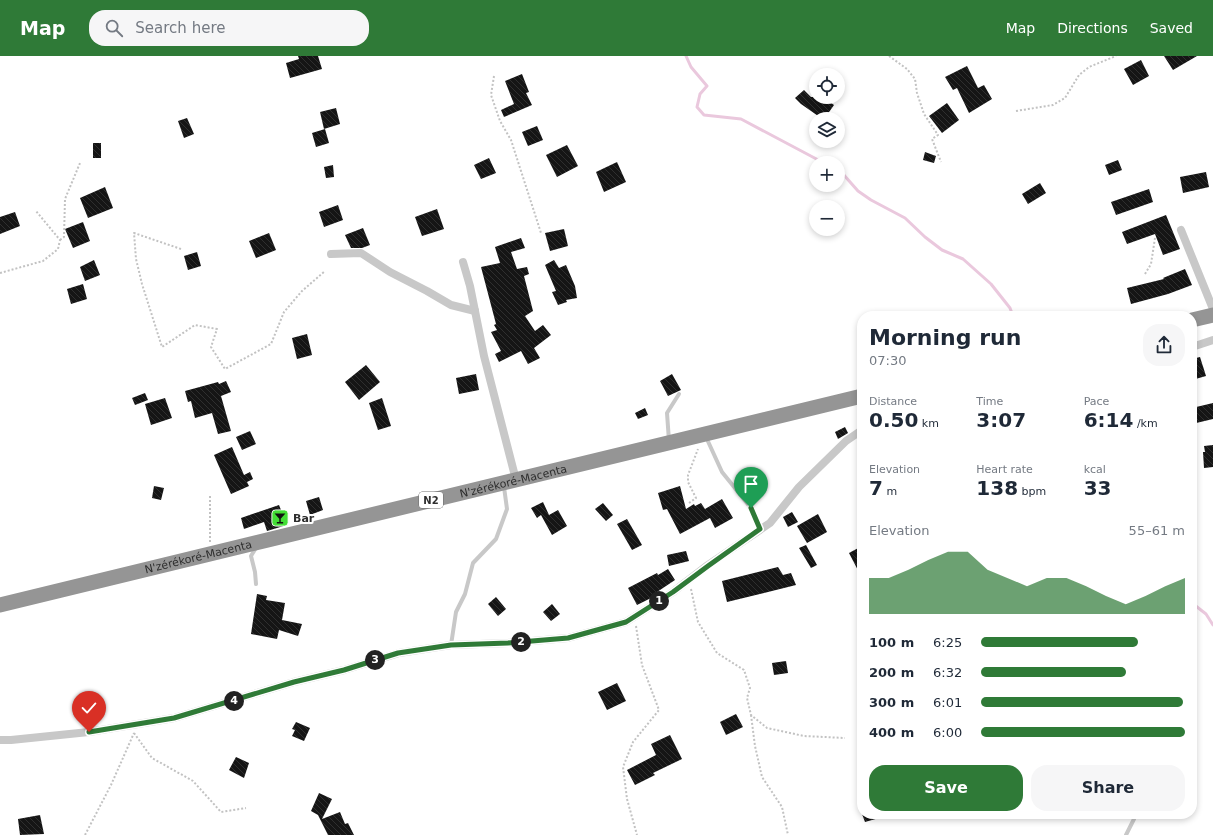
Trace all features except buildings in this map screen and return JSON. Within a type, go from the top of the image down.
[{"type":"highway","points":[[1197,319],[1213,315]]},
{"type":"highway","name":"N'zérékoré-Macenta","points":[[0,605],[857,397]]},
{"type":"street","points":[[1181,230],[1213,309]]},
{"type":"street","points":[[331,254],[361,253],[390,272],[450,305],[475,311]]},
{"type":"street","points":[[463,262],[470,286],[510,481]]},
{"type":"street","points":[[1197,345],[1213,340]]},
{"type":"street","points":[[0,740],[134,729],[294,682],[344,670],[398,653],[451,645],[508,643],[568,638],[626,622],[673,592],[770,523],[804,482],[846,441],[857,433]]},
{"type":"lane","points":[[670,443],[667,413],[679,394]]},
{"type":"lane","points":[[705,435],[722,472],[751,508],[760,529]]},
{"type":"lane","points":[[451,645],[456,612],[464,594],[473,563],[496,539],[507,509],[510,481]]},
{"type":"lane","points":[[256,584],[251,556],[260,541]]},
{"type":"lane","points":[[1126,835],[1134,819]]},
{"type":"path","points":[[889,56],[907,68],[915,79],[917,92],[924,114],[938,134],[932,139],[941,162]]},
{"type":"path","points":[[1016,111],[1053,106],[1065,98],[1079,75],[1084,71],[1116,56]]},
{"type":"path","points":[[494,76],[491,95],[500,121],[511,140],[541,233]]},
{"type":"path","points":[[0,273],[44,261],[58,249],[60,240],[64,237],[65,199],[80,163]]},
{"type":"path","points":[[36,211],[60,240]]},
{"type":"path","points":[[181,250],[134,234],[136,259],[142,284],[162,347],[195,325],[217,329],[211,347],[225,369],[272,344],[284,312],[302,291],[325,271]]},
{"type":"path","points":[[1146,274],[1151,264],[1155,238]]},
{"type":"path","points":[[689,504],[696,498],[688,482],[688,476],[694,458],[705,435]]},
{"type":"path","points":[[210,496],[210,553]]},
{"type":"path","points":[[689,580],[698,622],[717,653],[744,670],[750,688],[747,698],[751,716],[754,746],[762,777],[782,807],[788,835]]},
{"type":"path","points":[[635,617],[642,666],[659,710],[633,742],[623,767],[626,799],[637,835]]},
{"type":"path","points":[[751,716],[767,728],[804,736],[845,738]]},
{"type":"path","points":[[134,729],[152,758],[193,781],[221,812],[246,808]]},
{"type":"path","points":[[85,835],[111,785],[134,729]]},
{"type":"waterway","points":[[686,56],[691,67],[707,86],[700,94],[697,107],[704,115],[741,119],[811,156]]},
{"type":"waterway","points":[[845,176],[858,191],[871,200],[905,218],[925,237],[942,250],[963,259],[991,284],[1011,311]]},
{"type":"waterway","points":[[1197,607],[1206,614],[1213,625]]},
{"type":"place","name":"Bar","points":[[280,518]]},
{"type":"route","points":[[89,732],[174,718],[294,682],[344,670],[398,653],[451,645],[508,643],[568,638],[626,622],[673,592],[760,529],[751,508]]}]
